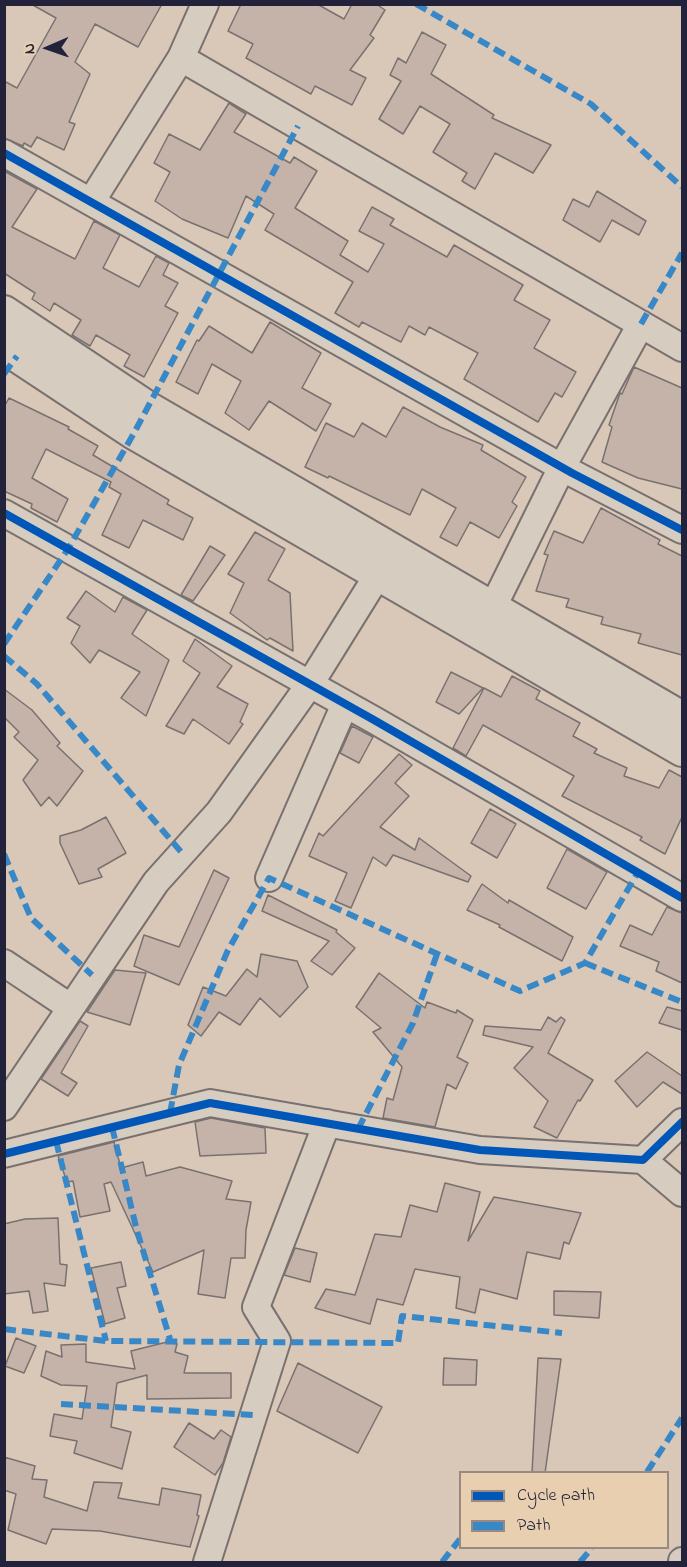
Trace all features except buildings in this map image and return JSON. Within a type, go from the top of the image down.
[{"type":"main road","points":[[4,312],[386,562],[486,620],[682,750]]},
{"type":"main road","points":[[4,347],[134,434],[386,562]]},
{"type":"main road","points":[[486,620],[682,718]]},
{"type":"street","points":[[91,202],[181,58],[205,4]]},
{"type":"street","points":[[181,58],[682,348]]},
{"type":"street","points":[[4,153],[562,467],[682,530]]},
{"type":"street","points":[[486,620],[562,467],[641,324]]},
{"type":"street","points":[[4,513],[310,684],[682,898]]},
{"type":"street","points":[[4,1107],[156,882],[219,812],[310,684],[386,562]]},
{"type":"street","points":[[269,878],[345,704]]},
{"type":"street","points":[[4,963],[70,1007]]},
{"type":"street","points":[[4,1154],[210,1103],[480,1150],[643,1160],[682,1193]]},
{"type":"street","points":[[643,1160],[682,1122]]},
{"type":"street","points":[[207,1563],[277,1341],[256,1307],[327,1123]]},
{"type":"marked path","points":[[416,4],[591,104],[682,187]]},
{"type":"marked path","points":[[4,644],[68,549],[134,433],[298,126]]},
{"type":"marked path","points":[[641,324],[682,253]]},
{"type":"marked path","points":[[4,374],[17,356]]},
{"type":"marked path","points":[[4,656],[37,684],[182,853]]},
{"type":"marked path","points":[[4,854],[31,918],[92,975]]},
{"type":"marked path","points":[[170,1113],[179,1065],[228,950],[269,878],[520,991],[585,963],[638,872]]},
{"type":"marked path","points":[[358,1129],[413,1023],[437,954]]},
{"type":"marked path","points":[[585,963],[682,1002]]},
{"type":"marked path","points":[[112,1127],[137,1231],[170,1339]]},
{"type":"marked path","points":[[56,1141],[106,1341]]},
{"type":"marked path","points":[[4,1329],[106,1341],[398,1343],[402,1316],[562,1333]]},
{"type":"marked path","points":[[61,1404],[253,1415]]},
{"type":"marked path","points":[[648,1471],[682,1418]]},
{"type":"marked path","points":[[442,1562],[459,1540]]},
{"type":"marked path","points":[[580,1562],[591,1549]]},
{"type":"cycle path","points":[[4,153],[572,473],[682,530]]},
{"type":"cycle path","points":[[4,513],[374,720],[682,898]]},
{"type":"cycle path","points":[[4,1154],[210,1103],[480,1150],[643,1160],[682,1122]]}]
